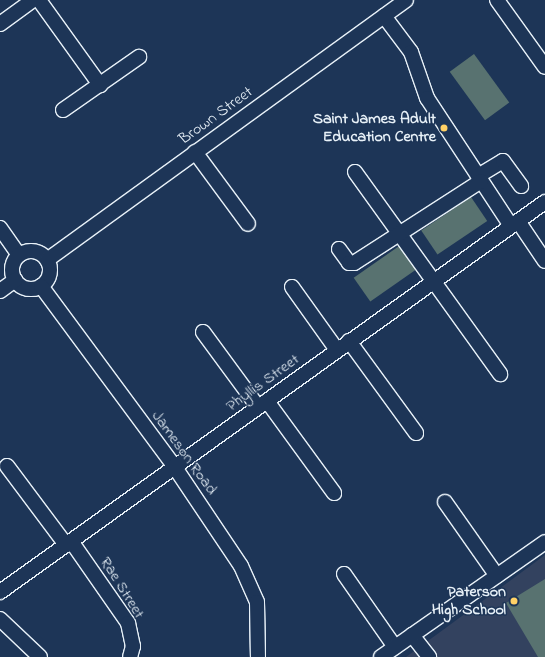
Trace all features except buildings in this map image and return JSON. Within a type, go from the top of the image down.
[{"type":"street","points":[[0,24],[33,0]]},
{"type":"street","points":[[39,0],[100,85]]},
{"type":"street","name":"Brown Street","points":[[47,260],[406,0]]},
{"type":"street","points":[[497,0],[545,65]]},
{"type":"street","points":[[384,16],[407,45],[427,98],[480,178],[514,224],[545,261]]},
{"type":"street","points":[[63,110],[139,57]]},
{"type":"street","points":[[195,152],[248,224]]},
{"type":"street","points":[[339,249],[352,264],[402,232],[503,161],[521,186]]},
{"type":"street","points":[[355,172],[402,232],[435,283],[500,374]]},
{"type":"street","name":"Phyllis Street","points":[[0,592],[337,350],[435,283],[545,202]]},
{"type":"street","points":[[0,228],[20,255]]},
{"type":"street","points":[[31,251],[47,260],[48,277],[41,286],[24,287],[15,280],[13,264],[20,255],[31,251]]},
{"type":"street","points":[[0,291],[15,280]]},
{"type":"street","name":"Jameson Road","points":[[41,286],[174,466],[225,540],[249,582],[257,602],[258,657]]},
{"type":"street","points":[[292,287],[337,350]]},
{"type":"street","points":[[203,332],[334,493]]},
{"type":"street","points":[[349,342],[416,433]]},
{"type":"street","name":"Rae Street","points":[[7,466],[68,543],[128,623],[133,646],[130,657]]},
{"type":"street","points":[[445,502],[497,576]]},
{"type":"street","points":[[381,657],[545,542]]},
{"type":"street","points":[[344,574],[395,647]]},
{"type":"street","points":[[0,619],[40,657]]},
{"type":"street","points":[[412,635],[429,657]]},
{"type":"shaded area","name":"Paterson High School","points":[[545,555],[545,657],[406,657],[421,646]]},
{"type":"green space","points":[[474,54],[509,103],[485,120],[450,72]]},
{"type":"green space","points":[[471,197],[487,221],[437,255],[421,231]]},
{"type":"green space","points":[[402,244],[419,268],[370,302],[354,278]]},
{"type":"green space","points":[[545,579],[545,657],[538,657],[506,603]]},
{"type":"place","name":"Saint James Adult Education Centre","points":[[444,128]]},
{"type":"place","name":"Paterson High School","points":[[514,601]]}]
